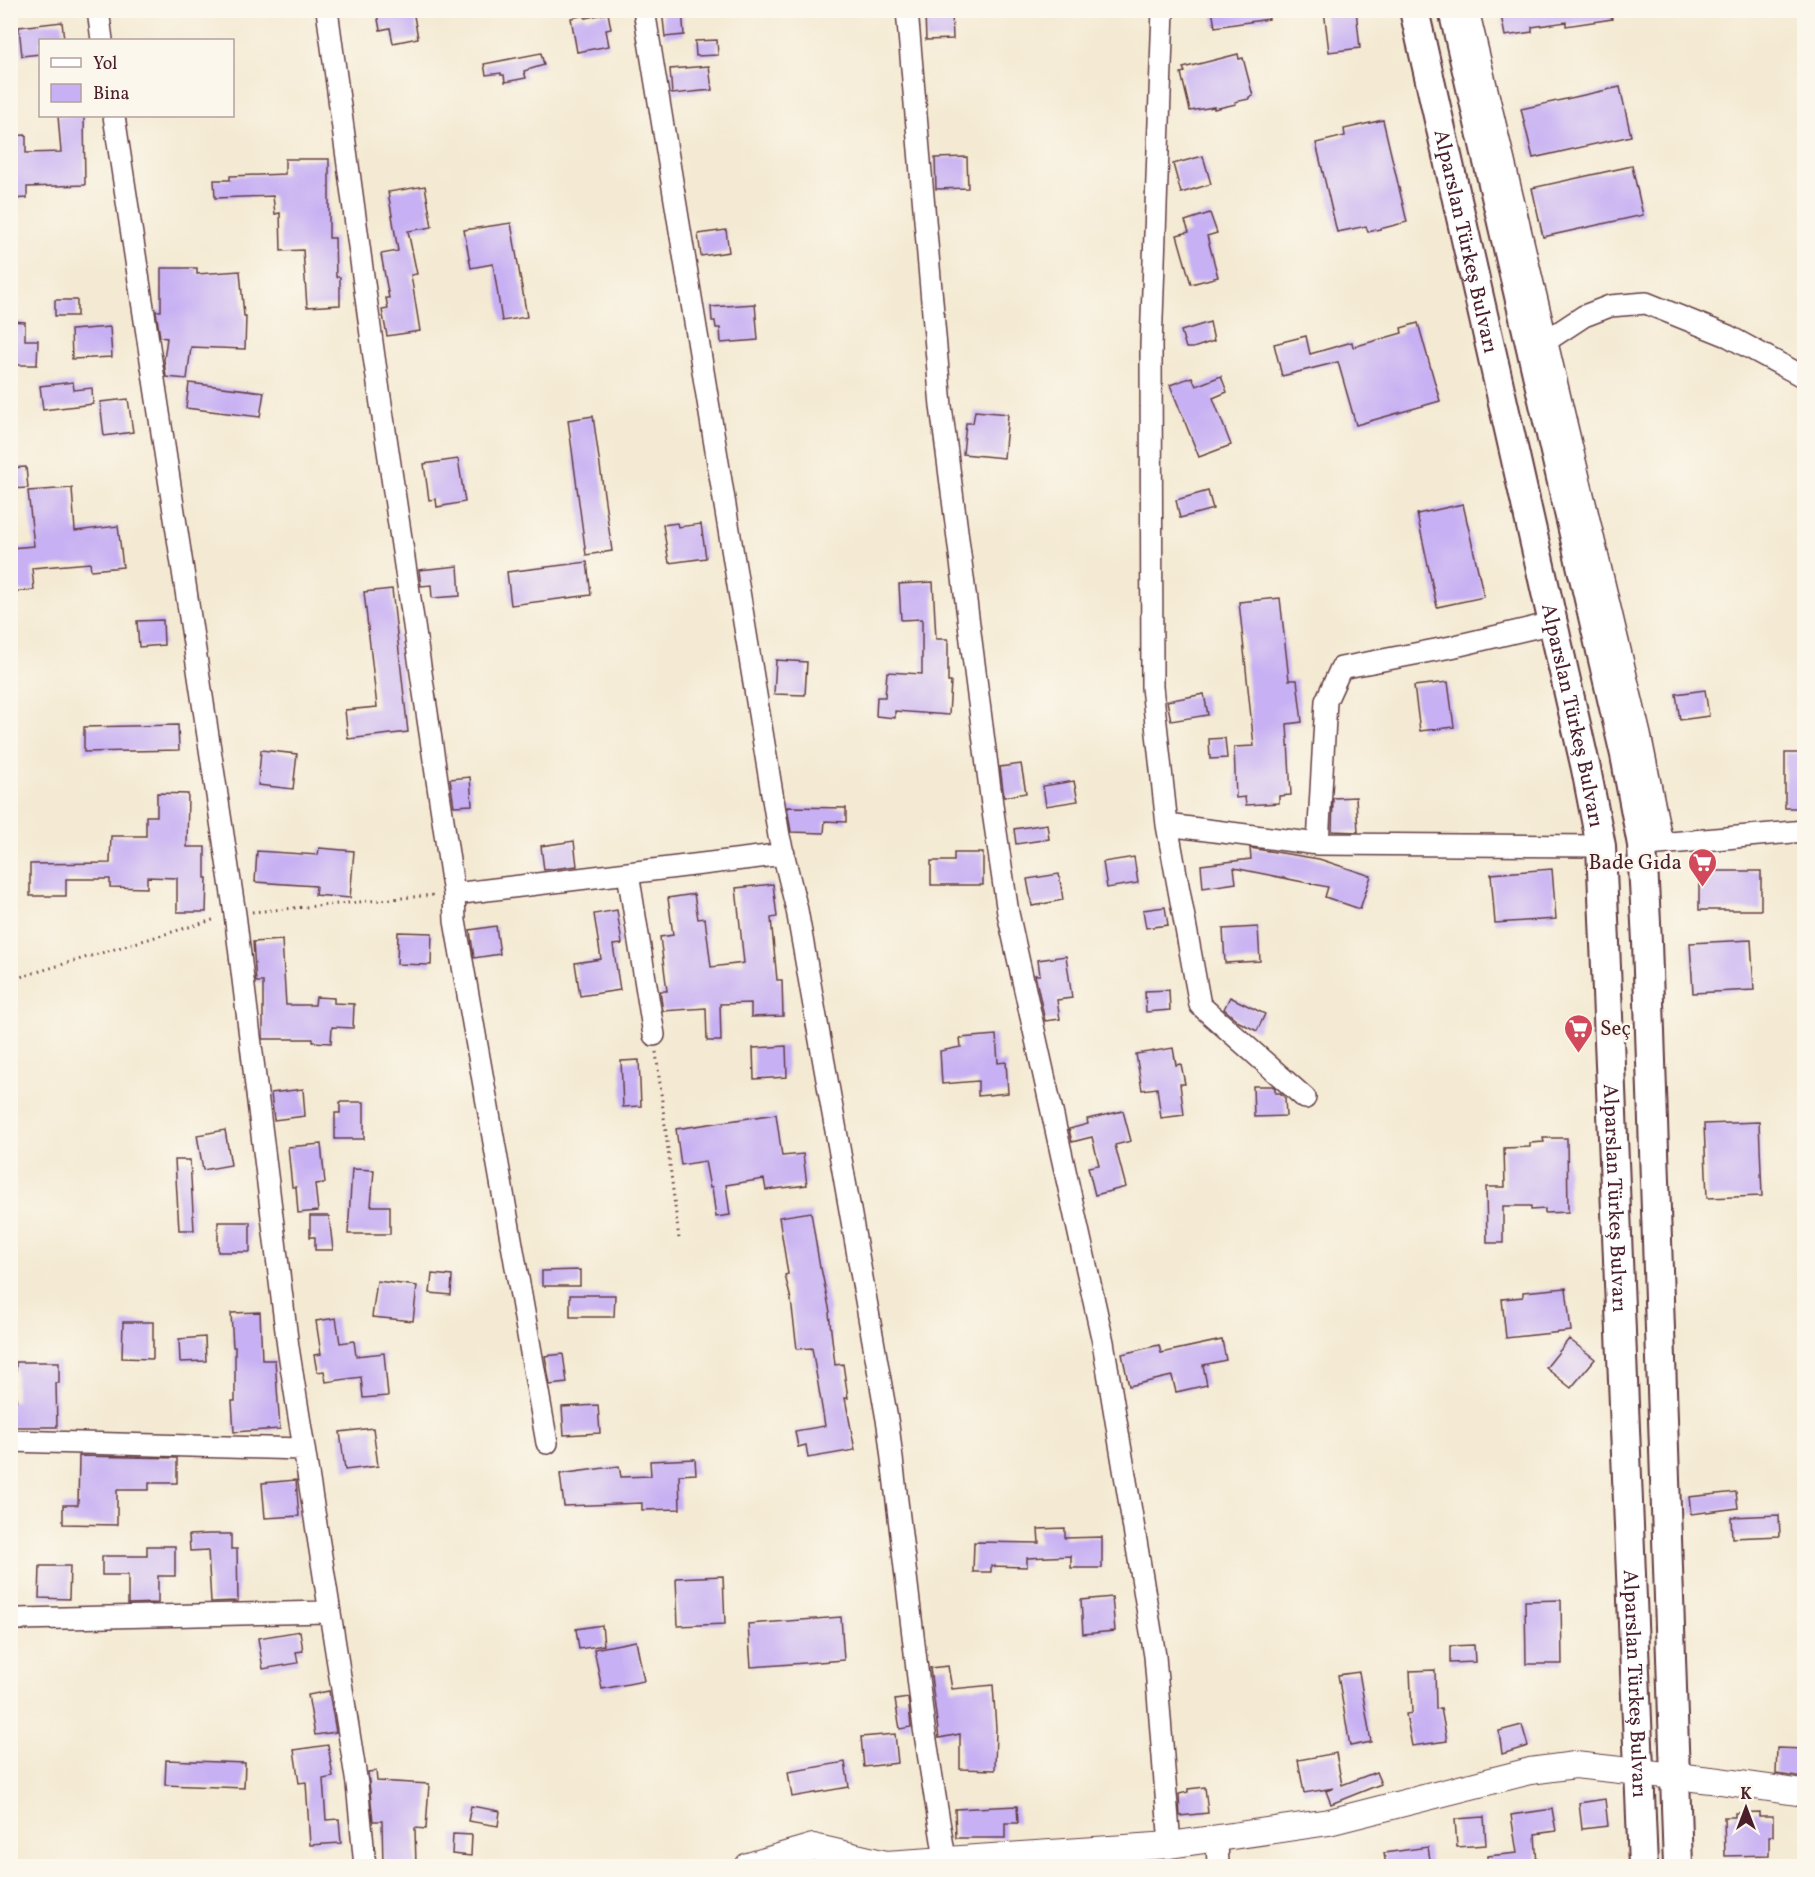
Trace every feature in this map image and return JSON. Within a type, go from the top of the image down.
[{"type":"main road","name":"Alparslan Türkeş Bulvarı","points":[[1414,10],[1586,769],[1601,846],[1643,1866]]},
{"type":"main road","name":"Alparslan Türkeş Bulvarı","points":[[1453,10],[1540,351],[1625,755],[1652,844],[1648,954],[1678,1866]]},
{"type":"street","points":[[98,10],[102,39]]},
{"type":"street","points":[[327,10],[374,357],[454,894],[454,921],[547,1443]]},
{"type":"street","points":[[644,10],[784,854],[797,910],[888,1425],[924,1728],[945,1859]]},
{"type":"street","points":[[907,10],[942,405],[993,812],[1008,913],[1103,1342],[1155,1656],[1170,1845]]},
{"type":"street","points":[[1163,10],[1150,358],[1152,687],[1167,825],[1200,1005],[1305,1098]]},
{"type":"street","points":[[1468,10],[1540,351],[1584,316],[1610,306],[1646,303],[1728,336],[1804,377]]},
{"type":"street","points":[[114,117],[235,914],[288,1347],[328,1612],[357,1784],[365,1866]]},
{"type":"street","points":[[1318,844],[1326,701],[1341,668],[1451,647],[1553,623]]},
{"type":"street","points":[[1167,825],[1318,844],[1601,846]]},
{"type":"street","points":[[1652,844],[1804,831]]},
{"type":"street","points":[[454,894],[784,854]]},
{"type":"street","points":[[628,873],[654,1035]]},
{"type":"street","points":[[10,1441],[303,1449]]},
{"type":"street","points":[[20,1619],[328,1612]]},
{"type":"street","points":[[748,1866],[813,1847],[886,1864],[945,1859],[1085,1859],[1329,1822],[1530,1771],[1575,1765],[1804,1793]]},
{"type":"street","points":[[1217,1839],[1218,1866]]},
{"type":"path","points":[[654,1035],[680,1239]]},
{"type":"building","points":[[394,10],[413,10],[418,38],[393,43],[390,28],[380,30],[377,14]]},
{"type":"building","points":[[662,10],[682,10],[684,35],[665,37]]},
{"type":"building","points":[[1212,10],[1268,10],[1269,19],[1215,27]]},
{"type":"building","points":[[1324,10],[1356,10],[1360,48],[1329,52]]},
{"type":"building","points":[[1500,10],[1611,10],[1612,19],[1566,26],[1566,22],[1532,27],[1532,32],[1505,36]]},
{"type":"building","points":[[608,13],[611,29],[606,30],[609,46],[577,52],[571,18],[585,15],[585,18]]},
{"type":"building","points":[[952,13],[953,39],[926,40],[925,14]]},
{"type":"building","points":[[62,22],[64,39],[39,39],[39,54],[22,56],[19,27]]},
{"type":"building","points":[[717,40],[718,55],[696,56],[695,41]]},
{"type":"building","points":[[541,53],[544,65],[524,71],[526,78],[505,82],[504,75],[501,73],[486,75],[484,64]]},
{"type":"building","points":[[1238,54],[1239,59],[1243,58],[1253,96],[1235,102],[1236,104],[1190,111],[1181,73],[1185,72],[1183,68]]},
{"type":"building","points":[[709,66],[712,90],[672,94],[670,69]]},
{"type":"building","points":[[1620,87],[1631,136],[1533,158],[1521,109]]},
{"type":"building","points":[[58,117],[84,117],[85,185],[27,187],[27,198],[10,199],[10,136],[26,135],[26,153],[61,152]]},
{"type":"building","points":[[1383,120],[1407,222],[1368,232],[1366,226],[1337,232],[1316,143],[1345,136],[1344,129]]},
{"type":"building","points":[[1203,156],[1211,184],[1181,193],[1173,164]]},
{"type":"building","points":[[967,157],[968,188],[936,189],[935,158]]},
{"type":"building","points":[[285,159],[329,159],[329,238],[335,238],[336,277],[340,277],[340,305],[307,307],[303,250],[281,251],[280,213],[275,214],[273,196],[215,198],[214,180],[230,180],[230,176],[285,174]]},
{"type":"building","points":[[1632,166],[1643,215],[1543,237],[1532,188]]},
{"type":"building","points":[[425,186],[432,227],[408,231],[417,274],[411,275],[420,331],[387,336],[382,310],[388,309],[386,298],[389,298],[381,254],[398,251],[388,192]]},
{"type":"building","points":[[1210,213],[1217,233],[1207,236],[1218,277],[1191,284],[1177,235],[1189,232],[1185,221]]},
{"type":"building","points":[[511,223],[527,317],[502,321],[493,264],[471,268],[464,230]]},
{"type":"building","points":[[726,230],[729,252],[701,256],[698,234]]},
{"type":"building","points":[[161,268],[197,268],[197,274],[240,271],[244,316],[246,316],[245,349],[191,347],[187,379],[166,377],[164,360],[167,338],[160,337],[156,311],[161,311]]},
{"type":"building","points":[[55,300],[77,300],[77,316],[55,316]]},
{"type":"building","points":[[755,304],[758,340],[721,343],[720,328],[716,328],[715,321],[712,321],[711,307]]},
{"type":"building","points":[[10,321],[25,322],[25,340],[38,340],[37,365],[10,365]]},
{"type":"building","points":[[1210,322],[1214,341],[1186,348],[1181,331]]},
{"type":"building","points":[[1418,323],[1440,401],[1356,425],[1338,362],[1282,376],[1274,344],[1306,336],[1310,354],[1352,342],[1353,347],[1402,333],[1401,328]]},
{"type":"building","points":[[110,327],[112,357],[72,359],[71,330]]},
{"type":"building","points":[[1221,376],[1227,392],[1213,398],[1231,445],[1199,457],[1170,385],[1192,377],[1196,386]]},
{"type":"building","points":[[73,382],[74,390],[92,388],[93,404],[43,410],[40,386]]},
{"type":"building","points":[[189,383],[264,392],[260,417],[186,408]]},
{"type":"building","points":[[128,399],[133,432],[104,436],[100,402]]},
{"type":"building","points":[[975,411],[1008,414],[1004,458],[963,454],[966,423],[973,423]]},
{"type":"building","points":[[593,416],[612,551],[586,555],[568,420]]},
{"type":"building","points":[[458,459],[465,502],[437,507],[436,499],[429,500],[424,464]]},
{"type":"building","points":[[26,467],[28,488],[10,489],[10,468]]},
{"type":"building","points":[[72,488],[75,531],[118,526],[123,567],[91,570],[90,563],[32,568],[34,590],[10,592],[10,548],[34,546],[28,491]]},
{"type":"building","points":[[1208,491],[1213,509],[1180,518],[1176,500]]},
{"type":"building","points":[[1463,504],[1484,597],[1437,607],[1417,514]]},
{"type":"building","points":[[677,523],[678,527],[701,524],[706,558],[669,563],[663,525]]},
{"type":"building","points":[[587,562],[591,595],[511,605],[507,572]]},
{"type":"building","points":[[458,566],[460,596],[432,598],[431,585],[421,586],[419,570]]},
{"type":"building","points":[[933,582],[936,639],[948,639],[948,682],[951,682],[949,715],[895,711],[895,718],[876,716],[877,697],[885,697],[887,672],[922,674],[922,619],[901,620],[899,584]]},
{"type":"building","points":[[392,589],[408,732],[348,739],[345,710],[377,707],[364,592]]},
{"type":"building","points":[[1280,598],[1289,680],[1297,680],[1302,722],[1287,724],[1291,795],[1279,796],[1279,803],[1246,805],[1245,797],[1236,798],[1234,747],[1254,746],[1239,602]]},
{"type":"building","points":[[163,620],[164,645],[139,647],[137,621]]},
{"type":"building","points":[[776,660],[807,662],[805,695],[774,694]]},
{"type":"building","points":[[1448,682],[1454,727],[1420,731],[1414,686]]},
{"type":"building","points":[[1705,690],[1709,716],[1680,720],[1676,694]]},
{"type":"building","points":[[1204,694],[1208,715],[1171,721],[1167,701]]},
{"type":"building","points":[[178,725],[179,750],[84,752],[84,727]]},
{"type":"building","points":[[1225,738],[1227,758],[1210,759],[1209,739]]},
{"type":"building","points":[[261,750],[297,754],[293,789],[258,785]]},
{"type":"building","points":[[1785,753],[1804,753],[1804,808],[1785,808]]},
{"type":"building","points":[[1021,764],[1026,793],[1004,797],[1000,767]]},
{"type":"building","points":[[470,777],[472,805],[454,806],[450,779]]},
{"type":"building","points":[[1074,781],[1078,801],[1046,806],[1043,786]]},
{"type":"building","points":[[157,793],[188,794],[187,847],[205,847],[206,912],[177,912],[177,878],[147,877],[147,888],[110,887],[110,879],[66,879],[66,896],[30,896],[30,864],[110,863],[111,836],[146,836],[146,816],[157,816]]},
{"type":"building","points":[[1356,797],[1358,832],[1332,831],[1333,798]]},
{"type":"building","points":[[787,807],[846,808],[846,822],[825,821],[824,833],[791,832]]},
{"type":"building","points":[[1047,824],[1049,839],[1016,844],[1014,829]]},
{"type":"building","points":[[574,841],[577,866],[544,870],[541,846]]},
{"type":"building","points":[[319,848],[354,851],[350,898],[315,895],[316,886],[255,882],[257,851],[318,855]]},
{"type":"building","points":[[1250,848],[1319,859],[1371,876],[1360,909],[1325,897],[1328,887],[1234,868],[1236,883],[1203,888],[1201,865],[1251,859]]},
{"type":"building","points":[[954,853],[983,853],[983,885],[931,885],[931,861],[954,861]]},
{"type":"building","points":[[1134,857],[1138,883],[1107,888],[1103,862]]},
{"type":"building","points":[[1552,869],[1556,919],[1495,923],[1491,874]]},
{"type":"building","points":[[1699,871],[1761,871],[1761,910],[1699,910]]},
{"type":"building","points":[[1059,874],[1063,900],[1032,906],[1027,879]]},
{"type":"building","points":[[773,884],[777,917],[771,918],[777,980],[782,980],[783,1016],[751,1017],[751,1003],[720,1004],[721,1041],[707,1041],[706,1008],[663,1011],[660,991],[667,991],[660,937],[673,935],[668,898],[694,894],[698,919],[705,918],[711,967],[744,963],[736,888]]},
{"type":"building","points":[[1165,907],[1168,925],[1146,928],[1143,910]]},
{"type":"building","points":[[617,910],[622,944],[613,945],[620,990],[580,996],[575,963],[601,959],[594,914]]},
{"type":"building","points":[[496,926],[500,954],[474,958],[470,930]]},
{"type":"building","points":[[1258,927],[1260,961],[1225,963],[1223,929]]},
{"type":"building","points":[[398,932],[432,933],[431,965],[397,964]]},
{"type":"building","points":[[282,940],[286,1005],[315,1005],[316,997],[334,998],[334,1003],[354,1004],[353,1028],[332,1027],[331,1043],[313,1042],[313,1039],[263,1039],[263,982],[256,982],[253,942]]},
{"type":"building","points":[[1751,940],[1754,990],[1693,993],[1690,943]]},
{"type":"building","points":[[1066,956],[1072,998],[1057,1000],[1060,1019],[1045,1021],[1035,975],[1040,975],[1038,960]]},
{"type":"building","points":[[1169,990],[1170,1010],[1146,1012],[1145,991]]},
{"type":"building","points":[[1230,997],[1265,1014],[1257,1031],[1239,1022],[1224,1009]]},
{"type":"building","points":[[996,1035],[998,1063],[1006,1062],[1008,1093],[978,1096],[978,1081],[942,1084],[940,1051],[961,1047],[960,1038]]},
{"type":"building","points":[[786,1046],[787,1077],[754,1079],[753,1048]]},
{"type":"building","points":[[1173,1048],[1176,1065],[1181,1064],[1185,1084],[1180,1084],[1184,1115],[1161,1118],[1157,1088],[1142,1090],[1136,1054]]},
{"type":"building","points":[[639,1060],[641,1106],[623,1107],[621,1061]]},
{"type":"building","points":[[1253,1086],[1275,1088],[1275,1093],[1280,1093],[1285,1098],[1286,1116],[1254,1117]]},
{"type":"building","points":[[303,1089],[305,1116],[274,1120],[271,1093]]},
{"type":"building","points":[[340,1102],[364,1102],[364,1139],[335,1139],[335,1113],[340,1113]]},
{"type":"building","points":[[1123,1111],[1131,1141],[1115,1145],[1126,1187],[1095,1195],[1088,1167],[1099,1165],[1092,1137],[1072,1142],[1069,1129],[1088,1124],[1087,1119]]},
{"type":"building","points":[[776,1114],[782,1156],[803,1154],[807,1185],[766,1190],[764,1179],[726,1185],[730,1215],[716,1217],[712,1187],[710,1188],[705,1161],[681,1165],[676,1129]]},
{"type":"building","points":[[1759,1122],[1762,1196],[1707,1198],[1704,1124]]},
{"type":"building","points":[[225,1130],[231,1165],[203,1170],[197,1135]]},
{"type":"building","points":[[1543,1138],[1567,1138],[1568,1212],[1545,1213],[1545,1209],[1531,1210],[1531,1206],[1503,1206],[1503,1243],[1487,1243],[1486,1187],[1505,1187],[1504,1148],[1530,1147],[1530,1143],[1544,1142]]},
{"type":"building","points":[[321,1144],[325,1183],[315,1184],[318,1211],[298,1213],[296,1187],[292,1187],[288,1147]]},
{"type":"building","points":[[175,1160],[190,1160],[194,1230],[179,1230]]},
{"type":"building","points":[[352,1169],[374,1170],[371,1206],[390,1206],[390,1234],[348,1234]]},
{"type":"building","points":[[811,1212],[830,1312],[835,1365],[843,1364],[848,1398],[845,1398],[855,1450],[808,1458],[806,1445],[798,1447],[795,1431],[825,1426],[812,1348],[797,1349],[791,1300],[785,1275],[788,1274],[779,1217]]},
{"type":"building","points":[[310,1216],[329,1216],[333,1250],[315,1250],[315,1237],[310,1237]]},
{"type":"building","points":[[218,1222],[250,1222],[250,1252],[218,1252]]},
{"type":"building","points":[[580,1270],[580,1286],[542,1286],[542,1271]]},
{"type":"building","points":[[432,1274],[452,1276],[451,1295],[430,1293]]},
{"type":"building","points":[[377,1281],[417,1286],[413,1321],[372,1317]]},
{"type":"building","points":[[1566,1288],[1571,1331],[1506,1338],[1502,1299],[1523,1297],[1523,1292]]},
{"type":"building","points":[[570,1295],[615,1295],[614,1317],[570,1317]]},
{"type":"building","points":[[260,1312],[262,1360],[275,1360],[280,1429],[234,1432],[232,1401],[235,1401],[235,1347],[233,1347],[231,1313]]},
{"type":"building","points":[[336,1318],[340,1343],[354,1341],[356,1356],[384,1353],[388,1396],[363,1398],[361,1377],[326,1382],[324,1371],[317,1372],[314,1355],[321,1354],[316,1321]]},
{"type":"building","points":[[123,1322],[153,1322],[153,1359],[122,1358]]},
{"type":"building","points":[[205,1337],[206,1361],[180,1362],[179,1339]]},
{"type":"building","points":[[1569,1339],[1595,1359],[1571,1388],[1546,1368]]},
{"type":"building","points":[[1222,1340],[1226,1360],[1203,1365],[1207,1385],[1176,1392],[1172,1376],[1129,1386],[1122,1354],[1159,1345],[1161,1353]]},
{"type":"building","points":[[563,1354],[567,1383],[550,1385],[545,1356]]},
{"type":"building","points":[[16,1362],[59,1362],[59,1383],[56,1383],[57,1427],[10,1427],[10,1401],[16,1401]]},
{"type":"building","points":[[598,1405],[600,1433],[564,1435],[562,1407]]},
{"type":"building","points":[[373,1428],[378,1466],[345,1470],[340,1432]]},
{"type":"building","points":[[79,1456],[177,1458],[177,1483],[149,1483],[149,1490],[117,1490],[117,1525],[63,1524],[63,1505],[78,1505]]},
{"type":"building","points":[[695,1459],[696,1474],[679,1475],[680,1509],[642,1510],[642,1503],[564,1506],[560,1474],[619,1466],[621,1477],[651,1476],[650,1461]]},
{"type":"building","points":[[296,1480],[299,1516],[265,1518],[262,1483]]},
{"type":"building","points":[[1736,1492],[1738,1508],[1691,1514],[1689,1497]]},
{"type":"building","points":[[1779,1515],[1780,1536],[1732,1538],[1731,1517]]},
{"type":"building","points":[[1065,1528],[1065,1538],[1102,1537],[1102,1568],[1071,1568],[1071,1556],[1027,1558],[1027,1567],[991,1566],[991,1572],[973,1572],[974,1542],[1039,1543],[1038,1529]]},
{"type":"building","points":[[231,1534],[231,1549],[237,1549],[238,1601],[211,1602],[208,1550],[190,1551],[189,1535]]},
{"type":"building","points":[[147,1546],[175,1546],[175,1576],[158,1576],[158,1603],[128,1604],[128,1575],[102,1575],[102,1556],[147,1556]]},
{"type":"building","points":[[40,1566],[70,1566],[69,1599],[39,1598]]},
{"type":"building","points":[[723,1576],[725,1624],[678,1626],[676,1578]]},
{"type":"building","points":[[1112,1597],[1115,1631],[1083,1634],[1081,1600]]},
{"type":"building","points":[[1561,1600],[1562,1664],[1526,1664],[1525,1601]]},
{"type":"building","points":[[841,1617],[844,1660],[751,1667],[748,1624]]},
{"type":"building","points":[[602,1625],[604,1645],[579,1649],[576,1629]]},
{"type":"building","points":[[300,1631],[303,1651],[296,1652],[298,1663],[263,1669],[258,1638]]},
{"type":"building","points":[[636,1641],[644,1681],[602,1689],[594,1649]]},
{"type":"building","points":[[1474,1645],[1475,1662],[1450,1663],[1450,1646]]},
{"type":"building","points":[[948,1666],[952,1689],[993,1685],[996,1728],[995,1770],[960,1769],[960,1734],[939,1738],[930,1668]]},
{"type":"building","points":[[1435,1670],[1436,1709],[1441,1708],[1447,1741],[1412,1746],[1406,1714],[1412,1713],[1410,1671]]},
{"type":"building","points":[[1359,1672],[1371,1742],[1350,1746],[1338,1675]]},
{"type":"building","points":[[329,1691],[336,1732],[315,1735],[308,1695]]},
{"type":"building","points":[[908,1698],[911,1727],[900,1729],[895,1700]]},
{"type":"building","points":[[1522,1725],[1528,1746],[1502,1754],[1499,1731]]},
{"type":"building","points":[[895,1734],[898,1763],[864,1767],[861,1737]]},
{"type":"building","points":[[328,1745],[333,1777],[323,1779],[326,1820],[339,1819],[341,1843],[310,1845],[306,1782],[299,1783],[294,1750]]},
{"type":"building","points":[[1777,1748],[1804,1749],[1804,1778],[1776,1774]]},
{"type":"building","points":[[1336,1753],[1342,1785],[1376,1772],[1381,1784],[1331,1804],[1326,1791],[1334,1788],[1304,1793],[1298,1760]]},
{"type":"building","points":[[166,1760],[245,1763],[244,1788],[165,1785]]},
{"type":"building","points":[[845,1762],[849,1787],[792,1797],[788,1772]]},
{"type":"building","points":[[376,1771],[377,1781],[429,1784],[426,1829],[415,1828],[416,1866],[383,1866],[382,1821],[373,1821],[368,1772]]},
{"type":"building","points":[[1205,1787],[1208,1813],[1180,1816],[1179,1794],[1188,1792],[1188,1789]]},
{"type":"building","points":[[1605,1799],[1608,1826],[1582,1829],[1579,1803]]},
{"type":"building","points":[[471,1806],[500,1811],[498,1826],[468,1821]]},
{"type":"building","points":[[1017,1806],[1018,1823],[1005,1823],[1005,1838],[956,1838],[955,1809]]},
{"type":"building","points":[[1552,1809],[1556,1831],[1535,1834],[1537,1866],[1488,1866],[1488,1856],[1517,1853],[1511,1815]]},
{"type":"building","points":[[1759,1812],[1759,1816],[1773,1816],[1773,1836],[1769,1836],[1769,1855],[1725,1856],[1724,1817],[1735,1817],[1735,1813]]},
{"type":"building","points":[[1484,1817],[1486,1845],[1457,1847],[1455,1819]]},
{"type":"building","points":[[453,1834],[472,1835],[471,1856],[452,1854]]},
{"type":"building","points":[[1428,1847],[1431,1866],[1386,1866],[1384,1853]]},
{"type":"place","name":"Bade Gıda","points":[[1703,888]]},
{"type":"place","name":"Seç","points":[[1579,1054]]}]
